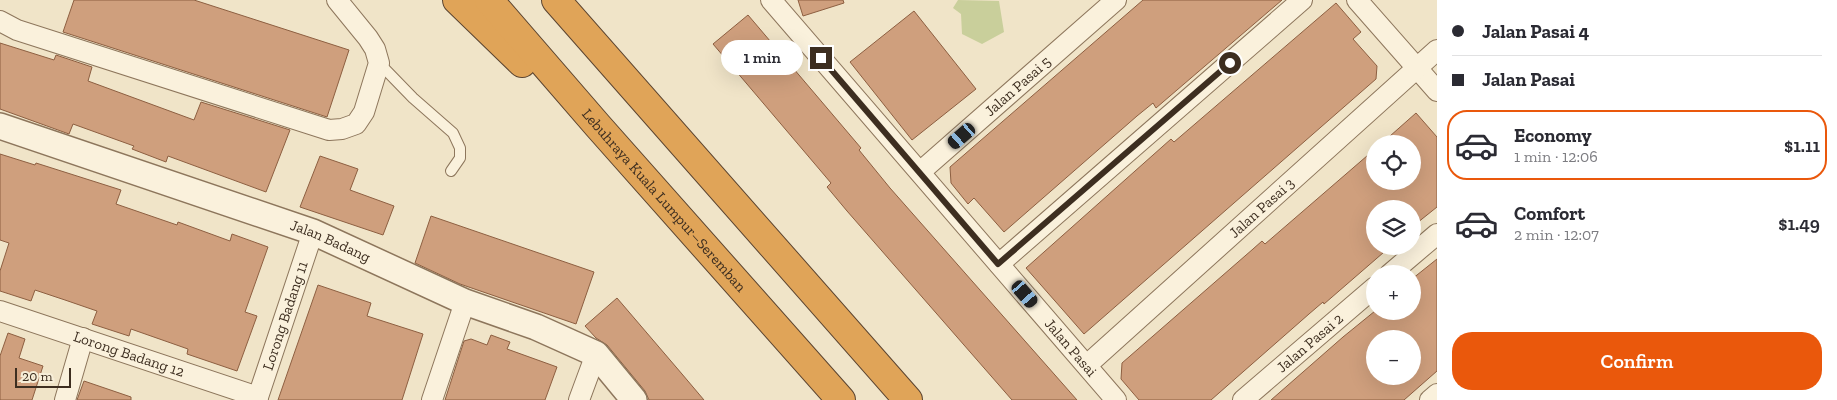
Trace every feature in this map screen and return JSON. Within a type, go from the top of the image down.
[{"type":"highway","points":[[457,0],[559,99],[598,126]]},
{"type":"highway","name":"Lebuhraya Kuala Lumpur–Seremban","points":[[489,0],[841,400]]},
{"type":"highway","points":[[556,0],[908,400]]},
{"type":"street","points":[[0,21],[17,30],[329,130],[342,130],[356,124],[364,112],[379,62],[375,49],[368,38],[337,0]]},
{"type":"street","name":"Jalan Pasai","points":[[771,0],[1116,400]]},
{"type":"street","name":"Jalan Pasai 5","points":[[920,172],[1116,0]]},
{"type":"street","points":[[998,264],[1302,0]]},
{"type":"street","points":[[1357,0],[1437,91]]},
{"type":"street","name":"Jalan Pasai 3","points":[[1088,366],[1437,50]]},
{"type":"street","name":"Jalan Badang","points":[[0,126],[313,232],[465,302],[536,327],[596,354],[634,400]]},
{"type":"street","name":"Lorong Badang 11","points":[[257,398],[313,232]]},
{"type":"street","points":[[1401,265],[1437,234]]},
{"type":"street","name":"Jalan Pasai 2","points":[[1243,400],[1366,295]]},
{"type":"street","points":[[432,400],[465,302]]},
{"type":"street","name":"Lorong Badang 12","points":[[0,311],[257,398]]},
{"type":"street","points":[[65,400],[83,338]]},
{"type":"street","points":[[579,400],[596,354]]},
{"type":"street","points":[[1430,400],[1437,394]]},
{"type":"lane","points":[[379,62],[413,98],[453,134],[460,148],[460,158],[451,171]]},
{"type":"green space","points":[[958,0],[999,1],[1004,32],[982,44],[962,34],[961,14],[953,8]]},
{"type":"building","points":[[74,0],[194,0],[349,50],[327,117],[63,32]]},
{"type":"building","points":[[798,0],[843,0],[844,3],[803,16]]},
{"type":"building","points":[[1143,0],[1282,0],[1156,108],[1153,103],[1137,116],[1004,232],[974,198],[968,204],[951,183],[950,167]]},
{"type":"building","points":[[1336,3],[1361,32],[1353,39],[1377,66],[1376,79],[1084,334],[1026,268],[1171,139],[1174,142]]},
{"type":"building","points":[[914,11],[976,89],[912,140],[850,62]]},
{"type":"building","points":[[748,15],[861,148],[859,150],[890,188],[1077,400],[1012,400],[847,211],[827,187],[831,183],[713,44]]},
{"type":"building","points":[[0,43],[54,60],[56,55],[92,67],[88,81],[194,120],[201,102],[290,130],[266,192],[168,156],[166,162],[132,149],[134,146],[73,124],[69,134],[0,109]]},
{"type":"building","points":[[1416,113],[1437,137],[1437,207],[1421,220],[1421,200],[1366,200],[1366,255],[1381,255],[1369,265],[1366,265],[1366,268],[1324,304],[1323,302],[1211,400],[1139,400],[1121,379],[1122,363],[1262,241],[1265,244],[1366,157],[1366,190],[1421,190],[1421,135],[1391,135]]},
{"type":"building","points":[[0,154],[35,165],[36,163],[121,190],[116,204],[177,225],[178,222],[230,241],[232,234],[268,247],[245,312],[257,316],[237,371],[187,354],[188,349],[131,329],[129,336],[92,324],[97,311],[65,300],[35,290],[31,301],[0,291],[0,271],[9,243],[0,240]]},
{"type":"building","points":[[320,156],[358,169],[350,190],[394,206],[383,235],[300,207]]},
{"type":"building","points":[[431,216],[594,272],[576,324],[460,284],[415,263]]},
{"type":"building","points":[[1437,259],[1437,371],[1404,400],[1271,400],[1366,318],[1366,320],[1421,320],[1421,272]]},
{"type":"building","points":[[318,285],[371,303],[367,316],[423,334],[402,400],[278,400]]},
{"type":"building","points":[[617,298],[704,400],[649,400],[645,391],[607,345],[596,338],[585,326]]},
{"type":"building","points":[[8,333],[25,339],[19,358],[43,366],[32,400],[0,400],[0,356]]},
{"type":"building","points":[[491,335],[510,342],[507,349],[557,367],[545,400],[445,400],[464,341],[471,339],[487,345]]},
{"type":"building","points":[[84,381],[131,397],[131,400],[77,400]]},
{"type":"route","points":[[821,58],[998,264],[1230,63]]}]
